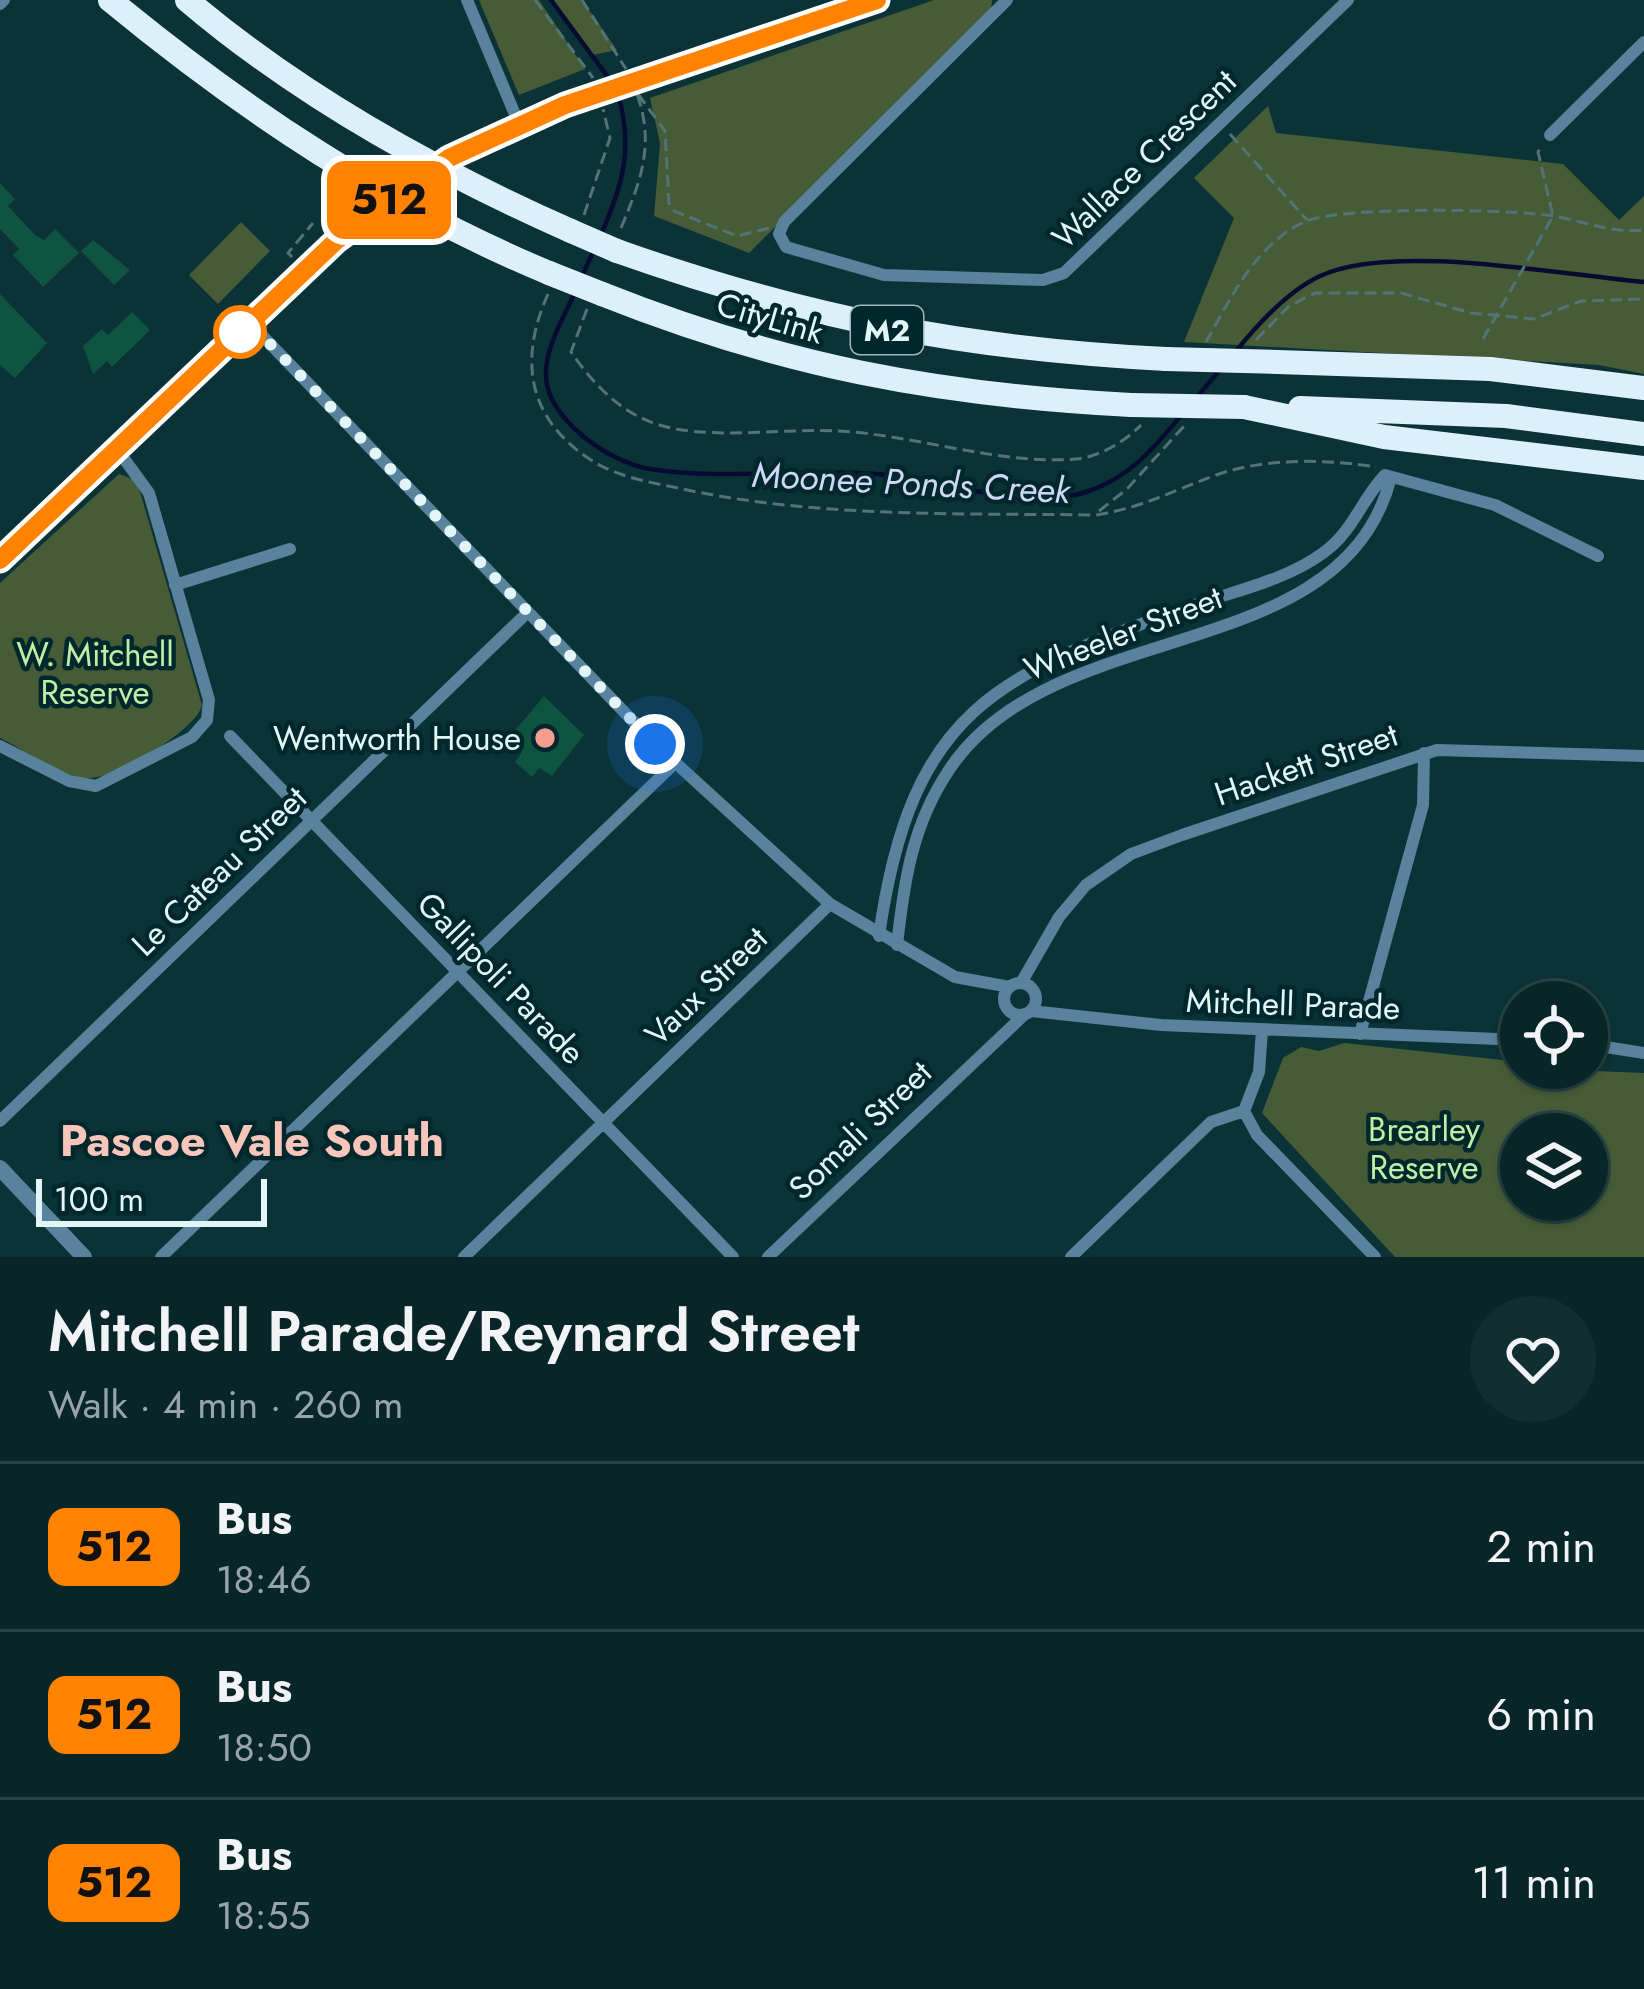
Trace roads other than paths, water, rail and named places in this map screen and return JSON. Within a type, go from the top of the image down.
[{"type":"highway","name":"CityLink","points":[[110,0],[316,156],[464,238],[596,298],[701,334],[872,379],[1040,400],[1140,410],[1244,406],[1506,416],[1644,434]]},
{"type":"highway","name":"CityLink","points":[[187,0],[345,115],[479,189],[577,224],[616,246],[715,286],[879,329],[1037,352],[1490,368],[1644,388]]},
{"type":"highway","points":[[1244,406],[1384,437],[1644,468]]},
{"type":"street","points":[[467,0],[519,124]]},
{"type":"street","points":[[0,560],[337,240],[410,185],[491,136],[565,105],[877,0]]},
{"type":"street","name":"Wallace Crescent","points":[[1008,1],[784,222],[779,234],[791,250],[884,275],[1043,280],[1070,269],[1348,0]]},
{"type":"street","points":[[1550,135],[1644,42]]},
{"type":"street","name":"Mitchell Parade","points":[[250,323],[675,763],[830,904],[879,935],[981,986],[1006,1006],[1028,1013],[1064,1011],[1127,1022],[1262,1030],[1500,1039]]},
{"type":"street","points":[[0,746],[69,781],[96,786],[191,737],[207,720],[209,700],[149,493],[117,448]]},
{"type":"street","points":[[1388,476],[1495,506],[1598,556]]},
{"type":"street","name":"Wheeler Street","points":[[879,935],[906,811],[943,744],[979,704],[1058,654],[1282,576],[1318,557],[1350,529],[1388,476]]},
{"type":"street","name":"Wheeler Street","points":[[897,945],[914,838],[948,771],[979,735],[1052,684],[1316,586],[1359,547],[1388,476]]},
{"type":"street","points":[[175,585],[290,549]]},
{"type":"street","name":"Le Cateau Street","points":[[0,1120],[528,612]]},
{"type":"street","name":"Gallipoli Parade","points":[[230,736],[733,1257]]},
{"type":"street","name":"Hackett Street","points":[[1025,989],[1072,900],[1132,854],[1424,753],[1455,748],[1644,755]]},
{"type":"street","points":[[1360,1034],[1423,805],[1424,753]]},
{"type":"street","points":[[161,1257],[675,763]]},
{"type":"street","name":"Vaux Street","points":[[464,1257],[830,904]]},
{"type":"street","name":"Mitchell Parade","points":[[981,986],[1025,989],[1064,1011]]},
{"type":"street","points":[[1025,989],[1028,1013]]},
{"type":"street","name":"Somali Street","points":[[990,1042],[1006,1006],[1025,989]]},
{"type":"street","name":"Somali Street","points":[[768,1257],[990,1042],[1028,1013]]},
{"type":"street","points":[[1262,1030],[1258,1072],[1244,1111],[1257,1135],[1374,1257]]},
{"type":"street","points":[[1608,1047],[1644,1053]]},
{"type":"street","points":[[1071,1257],[1211,1122],[1244,1111]]},
{"type":"street","points":[[0,1168],[84,1257]]},
{"type":"waterway","name":"Moonee Ponds Creek","points":[[551,0],[613,84]]},
{"type":"waterway","name":"Moonee Ponds Creek","points":[[602,232],[624,164],[625,131],[618,94]]},
{"type":"waterway","name":"Moonee Ponds Creek","points":[[582,276],[595,248]]},
{"type":"waterway","name":"Moonee Ponds Creek","points":[[1237,350],[1297,290],[1351,266],[1433,261],[1644,282]]},
{"type":"waterway","name":"Moonee Ponds Creek","points":[[575,292],[548,356],[550,394],[558,410],[584,437],[618,458],[650,469],[709,474],[859,473],[1012,497],[1062,497],[1102,486],[1128,470],[1183,413]]},
{"type":"waterway","name":"Moonee Ponds Creek","points":[[1198,396],[1218,372]]},
{"type":"place","name":"Wentworth House","points":[[545,738]]},
{"type":"district","name":"Pascoe Vale South","points":[[252,1140]]},
{"type":"park label","name":"W. Mitchell Reserve","points":[[95,673]]},
{"type":"park label","name":"Brearley Reserve","points":[[1424,1148]]}]
